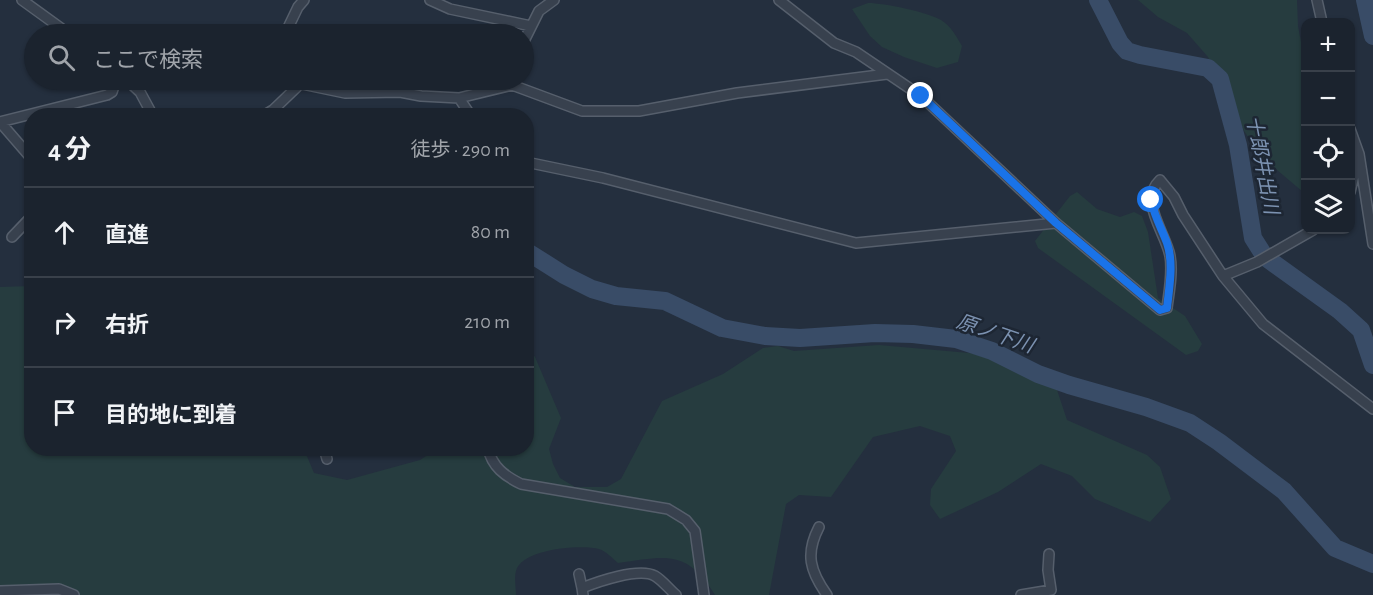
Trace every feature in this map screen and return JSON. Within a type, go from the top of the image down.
[{"type":"street","points":[[22,0],[55,24]]},
{"type":"street","points":[[292,24],[298,7],[304,0]]},
{"type":"street","points":[[430,0],[450,9],[521,24]]},
{"type":"street","points":[[532,24],[540,11],[554,0]]},
{"type":"street","points":[[779,0],[834,43],[856,52],[921,96],[1056,223],[1160,310],[1167,308],[1171,258],[1151,200],[1154,186],[1160,180],[1174,197],[1183,215],[1223,276],[1263,324],[1373,409]]},
{"type":"street","points":[[1317,0],[1321,18]]},
{"type":"street","points":[[531,90],[582,111],[639,111],[737,93],[887,74]]},
{"type":"street","points":[[55,108],[107,95],[113,90]]},
{"type":"street","points":[[138,90],[149,108]]},
{"type":"street","points":[[275,108],[294,90]]},
{"type":"street","points":[[333,90],[345,93],[400,92],[421,96],[459,98],[485,90]]},
{"type":"street","points":[[459,98],[466,108]]},
{"type":"street","points":[[24,116],[0,122],[24,150]]},
{"type":"street","points":[[1355,143],[1359,154],[1373,244]]},
{"type":"street","points":[[1353,180],[1359,154]]},
{"type":"street","points":[[534,164],[603,178],[856,243],[1056,223]]},
{"type":"street","points":[[12,237],[24,224]]},
{"type":"street","points":[[1223,276],[1257,262],[1306,234]]},
{"type":"street","points":[[490,456],[507,477],[521,484],[668,509],[686,520],[695,531],[704,595]]},
{"type":"street","points":[[819,527],[811,542],[809,552],[818,584],[827,595]]},
{"type":"street","points":[[1021,595],[1051,590],[1048,570],[1049,554]]},
{"type":"street","points":[[579,574],[582,591],[609,577],[647,573],[655,576],[676,595]]},
{"type":"street","points":[[0,591],[59,590],[74,595]]},
{"type":"green space","points":[[1138,0],[1297,0],[1301,42],[1301,190],[1263,158],[1244,131],[1208,57],[1187,33],[1158,17]]},
{"type":"green space","points":[[868,3],[905,8],[945,22],[962,46],[958,62],[937,68],[882,47],[870,36],[852,9]]},
{"type":"green space","points":[[1077,192],[1097,209],[1120,217],[1134,212],[1142,216],[1148,232],[1158,298],[1185,316],[1202,344],[1198,351],[1186,355],[1038,248],[1035,241],[1070,196]]},
{"type":"green space","points":[[24,286],[24,456],[307,456],[314,473],[347,480],[420,460],[426,456],[534,456],[534,356],[561,418],[549,449],[560,478],[575,487],[607,487],[621,479],[662,401],[723,374],[763,348],[778,346],[794,351],[879,345],[1003,356],[1057,390],[1067,420],[1147,455],[1160,467],[1171,499],[1150,522],[1095,499],[1072,476],[1041,464],[998,492],[940,519],[930,505],[931,489],[956,451],[950,436],[920,426],[873,437],[831,497],[799,495],[786,504],[769,595],[715,595],[694,569],[674,559],[662,558],[618,563],[602,550],[579,547],[540,553],[520,564],[515,574],[516,595],[0,595],[0,287]]},
{"type":"waterway","name":"十郎井出川","points":[[1098,0],[1120,43],[1127,51],[1208,68],[1220,79],[1238,145],[1253,238],[1265,257],[1340,311],[1361,330],[1373,365]]},
{"type":"waterway","points":[[1365,0],[1373,36]]},
{"type":"waterway","name":"原ノ下川","points":[[534,256],[592,289],[616,296],[665,301],[722,328],[765,336],[800,338],[875,333],[913,334],[956,339],[992,351],[1038,374],[1190,423],[1284,491],[1335,548],[1373,564]]},
{"type":"route","points":[[921,96],[1056,223],[1160,310],[1167,308],[1171,258],[1151,200]]}]
